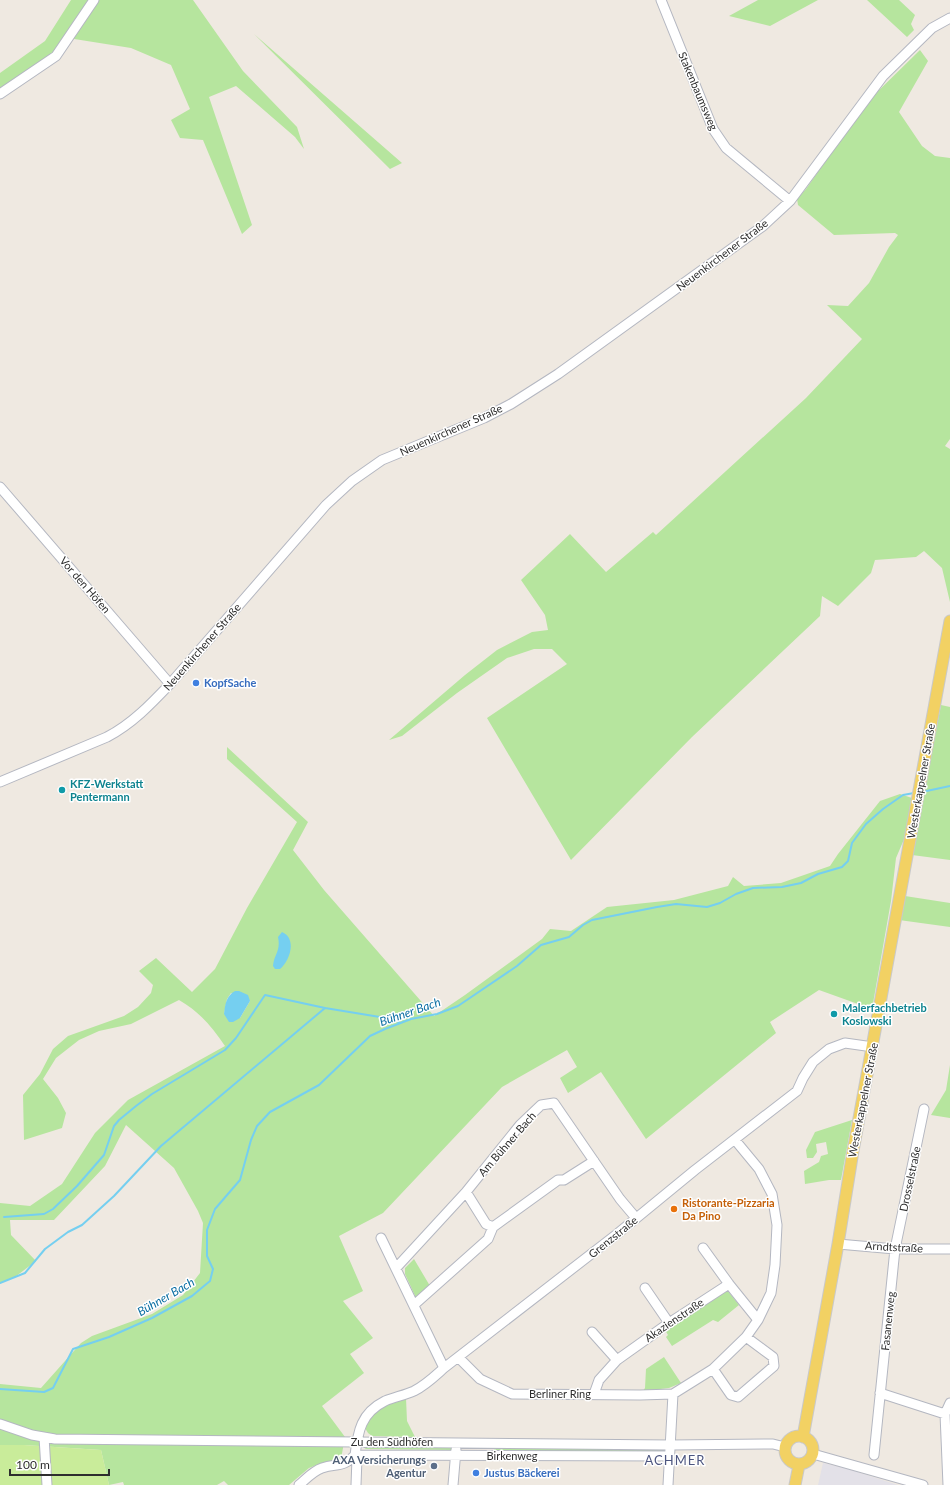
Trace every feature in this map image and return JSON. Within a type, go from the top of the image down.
[{"type":"main road","name":"Westerkappelner Straße","points":[[803,1437],[838,1244],[853,1151],[950,621]]},
{"type":"main road","points":[[794,1437],[803,1437],[810,1442],[813,1454],[808,1462],[799,1465],[791,1462],[784,1451],[790,1439],[794,1437]]},
{"type":"main road","points":[[795,1485],[799,1465]]},
{"type":"street","points":[[0,94],[56,56],[94,0]]},
{"type":"street","name":"Stakenbaumsweg","points":[[661,0],[712,129],[726,148],[790,201]]},
{"type":"street","name":"Neuenkirchener Straße","points":[[0,782],[117,732],[146,708],[170,684],[326,505],[352,481],[382,460],[484,418],[511,404],[558,374],[763,226],[790,201],[883,76],[932,28],[950,18]]},
{"type":"street","name":"Vor den Höfen","points":[[0,487],[170,684]]},
{"type":"street","name":"Grenzstraße","points":[[356,1485],[357,1458],[355,1455],[357,1442],[362,1421],[371,1409],[415,1390],[430,1381],[444,1368],[459,1358],[797,1091],[813,1062],[829,1049],[845,1043],[873,1047]]},
{"type":"street","name":"Am Bühner Bach","points":[[396,1268],[466,1192],[520,1125],[541,1105],[554,1103],[620,1199],[636,1218]]},
{"type":"street","name":"Drosselstraße","points":[[895,1249],[924,1109]]},
{"type":"street","points":[[668,1485],[673,1394],[713,1369],[746,1337],[758,1320],[771,1293],[775,1265],[776,1226],[772,1194],[759,1169],[735,1140]]},
{"type":"street","points":[[414,1305],[488,1239],[493,1227],[558,1180],[564,1180],[594,1161]]},
{"type":"street","points":[[466,1192],[486,1224],[493,1227]]},
{"type":"street","points":[[381,1238],[444,1368]]},
{"type":"street","name":"Arndtstraße","points":[[838,1244],[895,1249],[950,1249]]},
{"type":"street","points":[[703,1248],[758,1320]]},
{"type":"street","name":"Fasanenweg","points":[[874,1455],[895,1249]]},
{"type":"street","name":"Akazienstraße","points":[[594,1394],[598,1380],[617,1360],[669,1323],[729,1284]]},
{"type":"street","points":[[645,1288],[669,1323]]},
{"type":"street","points":[[592,1332],[617,1360]]},
{"type":"street","points":[[713,1369],[731,1395],[738,1397],[774,1366],[773,1357],[746,1337]]},
{"type":"street","name":"Berliner Ring","points":[[459,1358],[480,1379],[512,1394],[673,1394]]},
{"type":"street","points":[[880,1393],[945,1414]]},
{"type":"street","points":[[948,1485],[945,1414],[950,1403]]},
{"type":"street","name":"Zu den Südhöfen","points":[[0,1424],[10,1428],[55,1439],[671,1445],[773,1444],[785,1447]]},
{"type":"street","points":[[44,1437],[47,1485]]},
{"type":"street","points":[[453,1485],[457,1443]]},
{"type":"street","points":[[813,1454],[923,1485]]},
{"type":"street","points":[[299,1485],[321,1468],[344,1464],[355,1455]]},
{"type":"street","name":"Birkenweg","points":[[355,1455],[670,1456]]},
{"type":"shaded area","points":[[823,1463],[848,1469],[898,1485],[818,1485]]},
{"type":"green space","points":[[71,0],[193,0],[243,71],[297,127],[304,149],[295,137],[236,86],[209,97],[252,225],[242,234],[203,140],[180,138],[171,120],[190,109],[171,65],[131,48],[68,38],[56,56],[0,94],[0,73],[45,41]]},
{"type":"green space","points":[[758,0],[818,0],[770,26],[729,16]]},
{"type":"green space","points":[[867,0],[899,0],[915,15],[911,24],[914,30],[907,37]]},
{"type":"green space","points":[[254,34],[402,163],[390,169]]},
{"type":"green space","points":[[920,50],[928,61],[899,112],[922,146],[935,156],[950,158],[950,439],[945,446],[950,449],[950,602],[942,568],[924,551],[916,557],[875,560],[871,573],[838,606],[822,596],[820,616],[692,737],[571,860],[487,718],[567,664],[552,649],[534,649],[507,658],[457,693],[402,736],[389,740],[465,675],[497,650],[532,632],[548,630],[545,615],[521,580],[570,534],[606,572],[653,532],[656,535],[806,398],[862,339],[827,305],[848,306],[869,283],[889,247],[898,235],[895,233],[834,235],[798,205],[797,199],[806,189],[866,103]]},
{"type":"green space","points":[[941,705],[950,707],[950,860],[912,855]]},
{"type":"green space","points":[[227,747],[308,822],[293,850],[324,890],[434,1016],[542,939],[550,929],[571,931],[607,907],[674,900],[728,886],[733,877],[744,886],[781,883],[830,866],[880,801],[900,794],[912,798],[905,837],[896,858],[891,901],[872,1009],[819,990],[770,1022],[776,1033],[646,1139],[601,1072],[568,1093],[560,1078],[577,1067],[567,1050],[502,1087],[383,1213],[339,1236],[363,1291],[343,1301],[373,1338],[350,1354],[364,1373],[322,1406],[345,1437],[341,1459],[322,1463],[309,1468],[289,1485],[228,1485],[224,1481],[217,1485],[124,1485],[123,1482],[109,1485],[101,1450],[0,1445],[0,1384],[41,1388],[81,1343],[92,1336],[152,1314],[183,1295],[200,1273],[203,1223],[174,1168],[126,1125],[105,1166],[54,1220],[10,1220],[11,1235],[36,1261],[15,1277],[0,1283],[0,1203],[30,1206],[62,1184],[95,1133],[128,1100],[225,1046],[205,1020],[179,1000],[131,1024],[99,1031],[79,1040],[56,1058],[43,1079],[58,1098],[66,1113],[62,1128],[24,1140],[23,1095],[40,1074],[53,1049],[68,1036],[124,1016],[138,1007],[151,993],[153,985],[139,971],[156,958],[192,992],[215,969],[247,908],[297,822],[227,759]],"holes":[[[231,993],[250,1001],[240,1018],[224,1014],[227,999]]]},
{"type":"green space","points":[[905,896],[950,903],[950,927],[899,920]]},
{"type":"green space","points":[[950,1065],[950,1118],[931,1115],[946,1090]]},
{"type":"green space","points":[[852,1120],[841,1180],[829,1180],[805,1184],[804,1171],[819,1162],[821,1156],[828,1154],[826,1142],[816,1144],[817,1152],[813,1158],[807,1158],[806,1150],[815,1132]]},
{"type":"green space","points":[[414,1259],[430,1286],[416,1298],[405,1274],[405,1268]]},
{"type":"green space","points":[[727,1290],[739,1305],[718,1322],[713,1320],[672,1346],[666,1337],[668,1335],[665,1330]]},
{"type":"green space","points":[[664,1357],[681,1383],[669,1388],[643,1391],[645,1388],[646,1369]]},
{"type":"green space","points":[[406,1398],[407,1421],[415,1437],[372,1436],[368,1433],[365,1428],[367,1421],[375,1412],[387,1405]]},
{"type":"green space","points":[[0,1445],[101,1450],[109,1485],[0,1485]]},
{"type":"green space","points":[[450,1446],[452,1450],[366,1449],[363,1447]]},
{"type":"green space","points":[[494,1448],[665,1449],[663,1452],[512,1452],[512,1450],[494,1450]]},
{"type":"water","points":[[282,932],[287,935],[290,940],[291,945],[289,956],[280,969],[275,969],[273,966],[279,946],[278,937]]},
{"type":"water","points":[[235,991],[248,995],[250,1001],[240,1018],[233,1022],[229,1022],[224,1014],[226,1001]]},
{"type":"waterway","name":"Bühner Bach","points":[[922,792],[950,786]]},
{"type":"waterway","name":"Bühner Bach","points":[[0,1389],[44,1392],[53,1388],[73,1349],[109,1337],[152,1318],[192,1296],[210,1281],[213,1269],[207,1256],[207,1230],[215,1209],[240,1180],[251,1140],[257,1126],[270,1112],[319,1085],[370,1036],[411,1019],[437,1014],[458,1006],[517,966],[541,945],[569,937],[583,925],[592,920],[676,904],[707,907],[720,903],[736,894],[753,888],[782,887],[801,883],[818,874],[842,867],[848,861],[852,843],[866,824],[883,809],[903,795],[914,793]]},
{"type":"waterway","points":[[4,1217],[44,1214],[53,1209],[77,1186],[104,1155],[114,1126],[119,1120],[152,1094],[225,1050],[236,1038],[265,995],[325,1008]]},
{"type":"waterway","points":[[0,1283],[25,1273],[45,1249],[68,1232],[82,1225],[114,1196],[161,1146],[325,1008],[386,1018],[400,1023]]},
{"type":"place","name":"KopfSache","points":[[196,683]]},
{"type":"place","name":"KFZ-Werkstatt Pentermann","points":[[62,790]]},
{"type":"place","name":"Malerfachbetrieb Koslowski","points":[[834,1014]]},
{"type":"place","name":"Ristorante-Pizzaria Da Pino","points":[[674,1209]]},
{"type":"place","name":"AXA Versicherungs Agentur","points":[[434,1466]]},
{"type":"place","name":"Justus Bäckerei","points":[[476,1473]]},
{"type":"district","name":"ACHMER","points":[[675,1460]]}]
